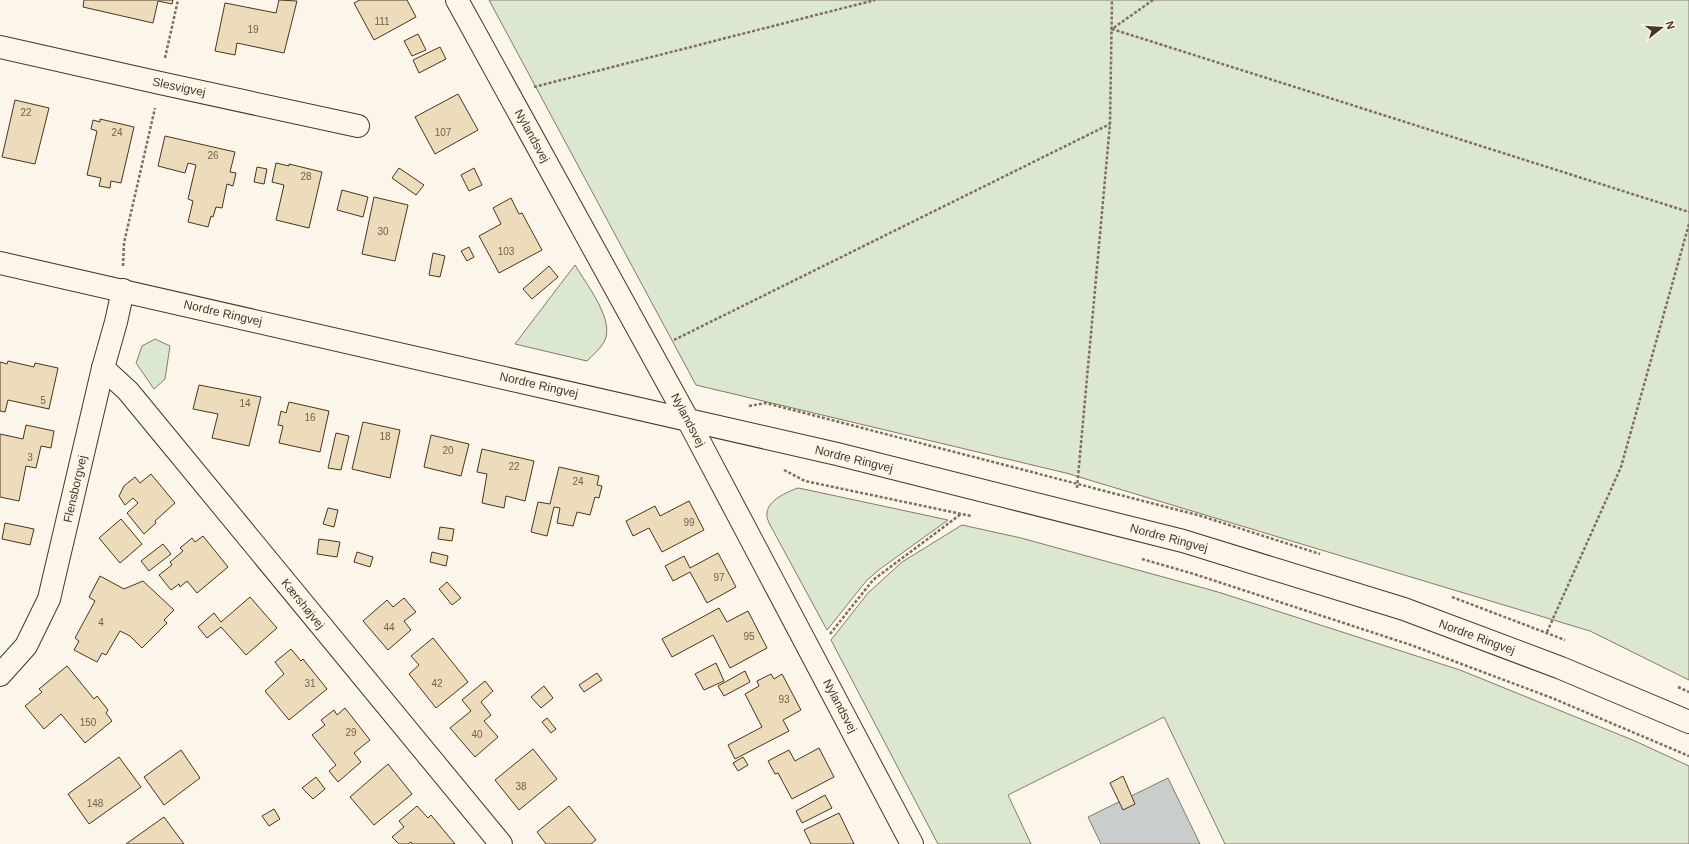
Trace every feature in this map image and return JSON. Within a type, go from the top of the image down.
[{"type":"street","name":"Nylandsvej","points":[[457,0],[688,420],[912,844]]},
{"type":"street","name":"Slesvigvej","points":[[0,47],[358,126]]},
{"type":"street","name":"Nordre Ringvej","points":[[0,263],[688,420],[1074,513],[1183,541],[1404,609],[1541,660],[1689,722]]},
{"type":"street","name":"Flensborgvej","points":[[0,675],[26,646],[49,599],[103,368],[123,290]]},
{"type":"street","name":"Kærshøjvej","points":[[103,368],[128,391],[501,844]]},
{"type":"path","points":[[123,290],[124,243],[178,0]]},
{"type":"path","points":[[509,94],[875,0]]},
{"type":"path","points":[[1074,513],[1110,124],[1112,0]]},
{"type":"path","points":[[1112,29],[1153,0]]},
{"type":"path","points":[[1112,29],[1689,212]]},
{"type":"path","points":[[651,352],[1110,124]]},
{"type":"path","points":[[1541,660],[1547,632],[1621,467],[1689,224]]},
{"type":"path","points":[[778,466],[805,481],[976,518]]},
{"type":"path","points":[[814,657],[838,623],[873,580],[961,514]]},
{"type":"path","points":[[1142,559],[1194,574],[1411,645],[1552,698],[1689,756]]},
{"type":"green space","points":[[489,0],[1689,0],[1689,680],[1590,631],[1066,473],[696,385]]},
{"type":"green space","points":[[575,265],[603,313],[607,333],[604,342],[587,361],[515,344]]},
{"type":"green space","points":[[155,339],[170,346],[165,379],[154,389],[136,363],[142,346]]},
{"type":"green space","points":[[798,488],[948,520],[867,580],[827,630],[767,517],[768,508],[774,500]]},
{"type":"green space","points":[[962,525],[1021,538],[1218,592],[1460,670],[1635,741],[1689,766],[1689,844],[1225,844],[1164,717],[1008,795],[1031,844],[938,844],[831,640],[868,593],[902,562]]},
{"type":"shaded area","points":[[1168,778],[1200,844],[1101,844],[1088,817]]},
{"type":"building","points":[[84,0],[173,0],[172,4],[158,1],[153,23],[83,7]]},
{"type":"building","points":[[279,0],[297,1],[284,53],[237,43],[235,55],[215,51],[225,3],[276,13]]},
{"type":"building","points":[[360,0],[407,0],[416,17],[374,40],[354,3]]},
{"type":"building","points":[[418,34],[426,50],[412,56],[404,41]]},
{"type":"building","points":[[440,47],[446,59],[419,73],[413,60]]},
{"type":"building","points":[[458,94],[478,130],[435,154],[415,117]]},
{"type":"building","points":[[15,100],[49,108],[35,164],[2,157]]},
{"type":"building","points":[[100,119],[134,127],[121,183],[111,181],[110,188],[99,186],[101,178],[87,175],[97,131],[91,129],[93,120],[100,122]]},
{"type":"building","points":[[165,136],[235,152],[230,172],[236,173],[233,186],[227,184],[222,208],[216,207],[213,217],[211,216],[208,227],[188,222],[193,201],[188,199],[196,165],[188,163],[185,173],[158,166]]},
{"type":"building","points":[[276,163],[289,166],[289,164],[322,172],[309,228],[276,220],[284,185],[272,182]]},
{"type":"building","points":[[257,167],[267,169],[264,184],[254,182]]},
{"type":"building","points":[[399,168],[424,185],[416,195],[392,178]]},
{"type":"building","points":[[474,168],[482,185],[469,191],[461,175]]},
{"type":"building","points":[[342,190],[368,197],[363,217],[337,210]]},
{"type":"building","points":[[374,197],[408,205],[395,261],[362,254]]},
{"type":"building","points":[[511,198],[519,214],[522,213],[542,250],[499,273],[479,236],[501,224],[493,208]]},
{"type":"building","points":[[469,247],[474,257],[467,261],[461,251]]},
{"type":"building","points":[[433,253],[445,256],[440,277],[429,275]]},
{"type":"building","points":[[549,266],[558,277],[532,299],[523,289]]},
{"type":"building","points":[[8,361],[34,367],[35,363],[58,368],[49,409],[8,400],[5,412],[0,411],[0,362],[7,364]]},
{"type":"building","points":[[199,385],[261,397],[249,446],[212,438],[218,414],[193,409]]},
{"type":"building","points":[[289,402],[329,411],[320,452],[279,443],[283,426],[278,425],[281,411],[286,413]]},
{"type":"building","points":[[363,422],[400,430],[390,478],[352,469]]},
{"type":"building","points":[[26,425],[54,431],[51,448],[41,446],[36,468],[26,466],[19,501],[0,497],[0,434],[23,439]]},
{"type":"building","points":[[336,433],[349,436],[341,470],[328,468]]},
{"type":"building","points":[[431,435],[469,444],[461,476],[424,467]]},
{"type":"building","points":[[482,449],[534,461],[525,501],[506,496],[504,508],[482,503],[487,474],[477,472]]},
{"type":"building","points":[[559,467],[599,476],[597,485],[602,486],[599,498],[595,497],[590,515],[577,512],[573,526],[557,523],[560,508],[554,507],[547,536],[531,532],[538,502],[550,504]]},
{"type":"building","points":[[151,474],[175,503],[155,521],[156,523],[144,534],[127,513],[138,503],[133,498],[125,505],[119,496],[124,486],[135,477],[140,483]]},
{"type":"building","points":[[689,501],[704,530],[662,552],[649,528],[633,536],[626,521],[655,506],[660,516]]},
{"type":"building","points":[[328,508],[338,510],[334,527],[323,524]]},
{"type":"building","points":[[121,519],[142,544],[120,563],[99,538]]},
{"type":"building","points":[[5,523],[34,529],[30,545],[2,539]]},
{"type":"building","points":[[440,527],[454,529],[452,541],[438,539]]},
{"type":"building","points":[[203,536],[228,567],[197,593],[187,581],[180,587],[179,584],[171,590],[159,575],[172,565],[170,562],[183,551],[180,548],[192,538],[195,542]]},
{"type":"building","points":[[319,539],[340,542],[337,557],[317,554]]},
{"type":"building","points":[[163,544],[171,554],[149,571],[141,561]]},
{"type":"building","points":[[357,552],[373,557],[370,567],[354,562]]},
{"type":"building","points":[[432,552],[448,556],[446,566],[430,562]]},
{"type":"building","points":[[718,553],[736,587],[707,603],[690,572],[673,581],[665,566],[684,556],[690,568]]},
{"type":"building","points":[[100,576],[124,589],[143,581],[174,610],[164,620],[167,623],[142,648],[130,636],[120,631],[106,655],[102,653],[97,662],[74,650],[79,641],[75,638],[95,601],[89,597]]},
{"type":"building","points":[[447,582],[461,598],[452,605],[439,589]]},
{"type":"building","points":[[250,597],[277,628],[246,655],[221,627],[207,638],[198,627],[214,613],[221,622]]},
{"type":"building","points":[[404,598],[416,612],[404,621],[411,630],[388,650],[363,621],[387,600],[393,607]]},
{"type":"building","points":[[719,608],[727,622],[748,611],[767,648],[730,668],[713,635],[672,657],[662,639]]},
{"type":"building","points":[[433,638],[468,682],[436,708],[409,674],[419,665],[411,656]]},
{"type":"building","points":[[291,649],[301,661],[303,659],[327,689],[289,720],[265,691],[284,674],[275,662]]},
{"type":"building","points":[[716,663],[724,681],[704,690],[695,674]]},
{"type":"building","points":[[67,666],[94,699],[97,696],[108,710],[106,713],[112,721],[85,743],[61,714],[44,729],[25,706],[42,692],[39,689]]},
{"type":"building","points":[[745,671],[750,682],[724,696],[718,686]]},
{"type":"building","points":[[597,673],[602,680],[584,692],[579,685]]},
{"type":"building","points":[[771,674],[774,679],[782,674],[801,710],[783,720],[789,731],[735,759],[728,745],[762,727],[745,694],[759,686],[757,681]]},
{"type":"building","points":[[485,681],[493,691],[481,702],[491,715],[484,721],[498,737],[475,757],[450,728],[471,711],[462,700]]},
{"type":"building","points":[[544,686],[553,698],[541,708],[531,697]]},
{"type":"building","points":[[345,708],[370,740],[354,753],[361,762],[338,782],[329,771],[336,765],[312,735],[325,725],[321,720],[334,710],[337,715]]},
{"type":"building","points":[[547,718],[556,729],[551,733],[542,722]]},
{"type":"building","points":[[819,748],[834,777],[792,799],[778,773],[775,774],[768,761],[789,750],[795,761]]},
{"type":"building","points":[[533,749],[557,779],[519,810],[495,780]]},
{"type":"building","points":[[181,750],[200,778],[164,805],[144,777]]},
{"type":"building","points":[[119,757],[141,787],[89,824],[68,794]]},
{"type":"building","points":[[743,757],[748,765],[738,771],[733,763]]},
{"type":"building","points":[[388,764],[412,794],[374,825],[350,797]]},
{"type":"building","points":[[1123,776],[1135,804],[1123,810],[1110,783]]},
{"type":"building","points":[[316,777],[325,789],[313,799],[302,788]]},
{"type":"building","points":[[825,795],[832,808],[802,823],[796,811]]},
{"type":"building","points":[[417,806],[428,818],[431,815],[455,844],[412,844],[411,842],[408,844],[399,844],[392,837],[404,827],[399,821]]},
{"type":"building","points":[[569,806],[596,840],[591,844],[546,844],[537,832]]},
{"type":"building","points":[[274,809],[280,819],[269,826],[262,816]]},
{"type":"building","points":[[839,813],[854,844],[811,844],[804,830]]},
{"type":"building","points":[[164,817],[184,844],[126,844]]}]
